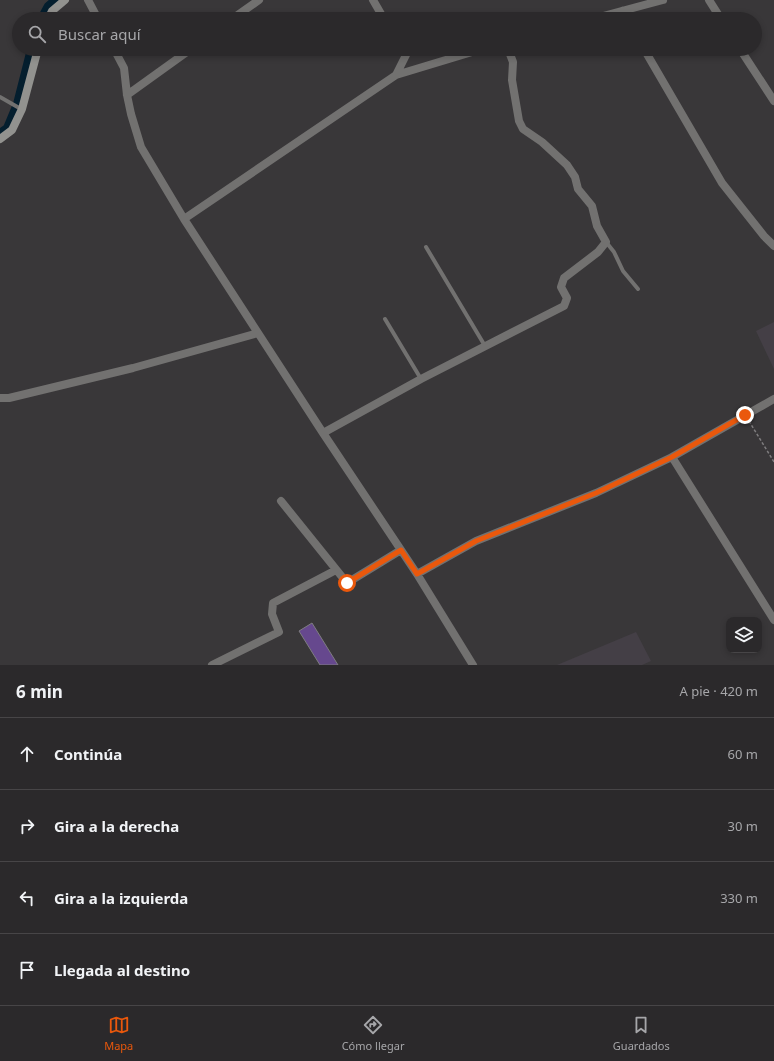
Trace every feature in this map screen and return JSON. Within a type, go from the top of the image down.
[{"type":"street","points":[[52,12],[65,0]]},
{"type":"street","points":[[88,0],[94,12]]},
{"type":"street","points":[[242,12],[259,0]]},
{"type":"street","points":[[373,0],[380,12]]},
{"type":"street","points":[[618,12],[663,0]]},
{"type":"street","points":[[709,0],[717,12]]},
{"type":"street","points":[[0,139],[12,130],[21,109],[36,56]]},
{"type":"street","points":[[118,56],[124,68],[127,95],[141,147],[184,219],[417,574],[473,665]]},
{"type":"street","points":[[127,95],[181,56]]},
{"type":"street","points":[[396,76],[406,56]]},
{"type":"street","points":[[184,219],[396,76],[460,56]]},
{"type":"street","points":[[323,432],[421,379],[564,306],[567,298],[561,287],[564,278],[598,252],[606,242],[597,226],[592,206],[578,189],[575,177],[567,165],[542,142],[523,129],[519,121],[512,80],[513,62],[511,56]]},
{"type":"street","points":[[648,56],[722,183],[764,236],[774,246]]},
{"type":"street","points":[[745,56],[774,101]]},
{"type":"street","points":[[0,398],[9,398],[134,368],[258,333]]},
{"type":"street","points":[[417,574],[476,541],[596,493],[672,457],[774,399]]},
{"type":"street","points":[[672,457],[774,620]]},
{"type":"street","points":[[281,501],[347,583],[401,550]]},
{"type":"street","points":[[212,665],[279,632],[272,614],[273,603],[336,570]]},
{"type":"lane","points":[[0,97],[21,109]]},
{"type":"lane","points":[[606,242],[614,252],[623,272],[638,289]]},
{"type":"lane","points":[[426,247],[486,347]]},
{"type":"lane","points":[[385,319],[421,379]]},
{"type":"path","points":[[745,415],[774,462]]},
{"type":"shaded area","points":[[774,322],[774,369],[756,331]]},
{"type":"shaded area","points":[[636,632],[651,661],[642,665],[557,665]]},
{"type":"building","points":[[312,623],[338,665],[320,665],[299,631]]},
{"type":"waterway","points":[[45,12],[48,6],[55,0]]},
{"type":"waterway","points":[[0,133],[7,128],[17,104],[29,56]]},
{"type":"route","points":[[347,583],[401,550],[417,574],[476,541],[596,493],[672,457],[745,415]]}]
